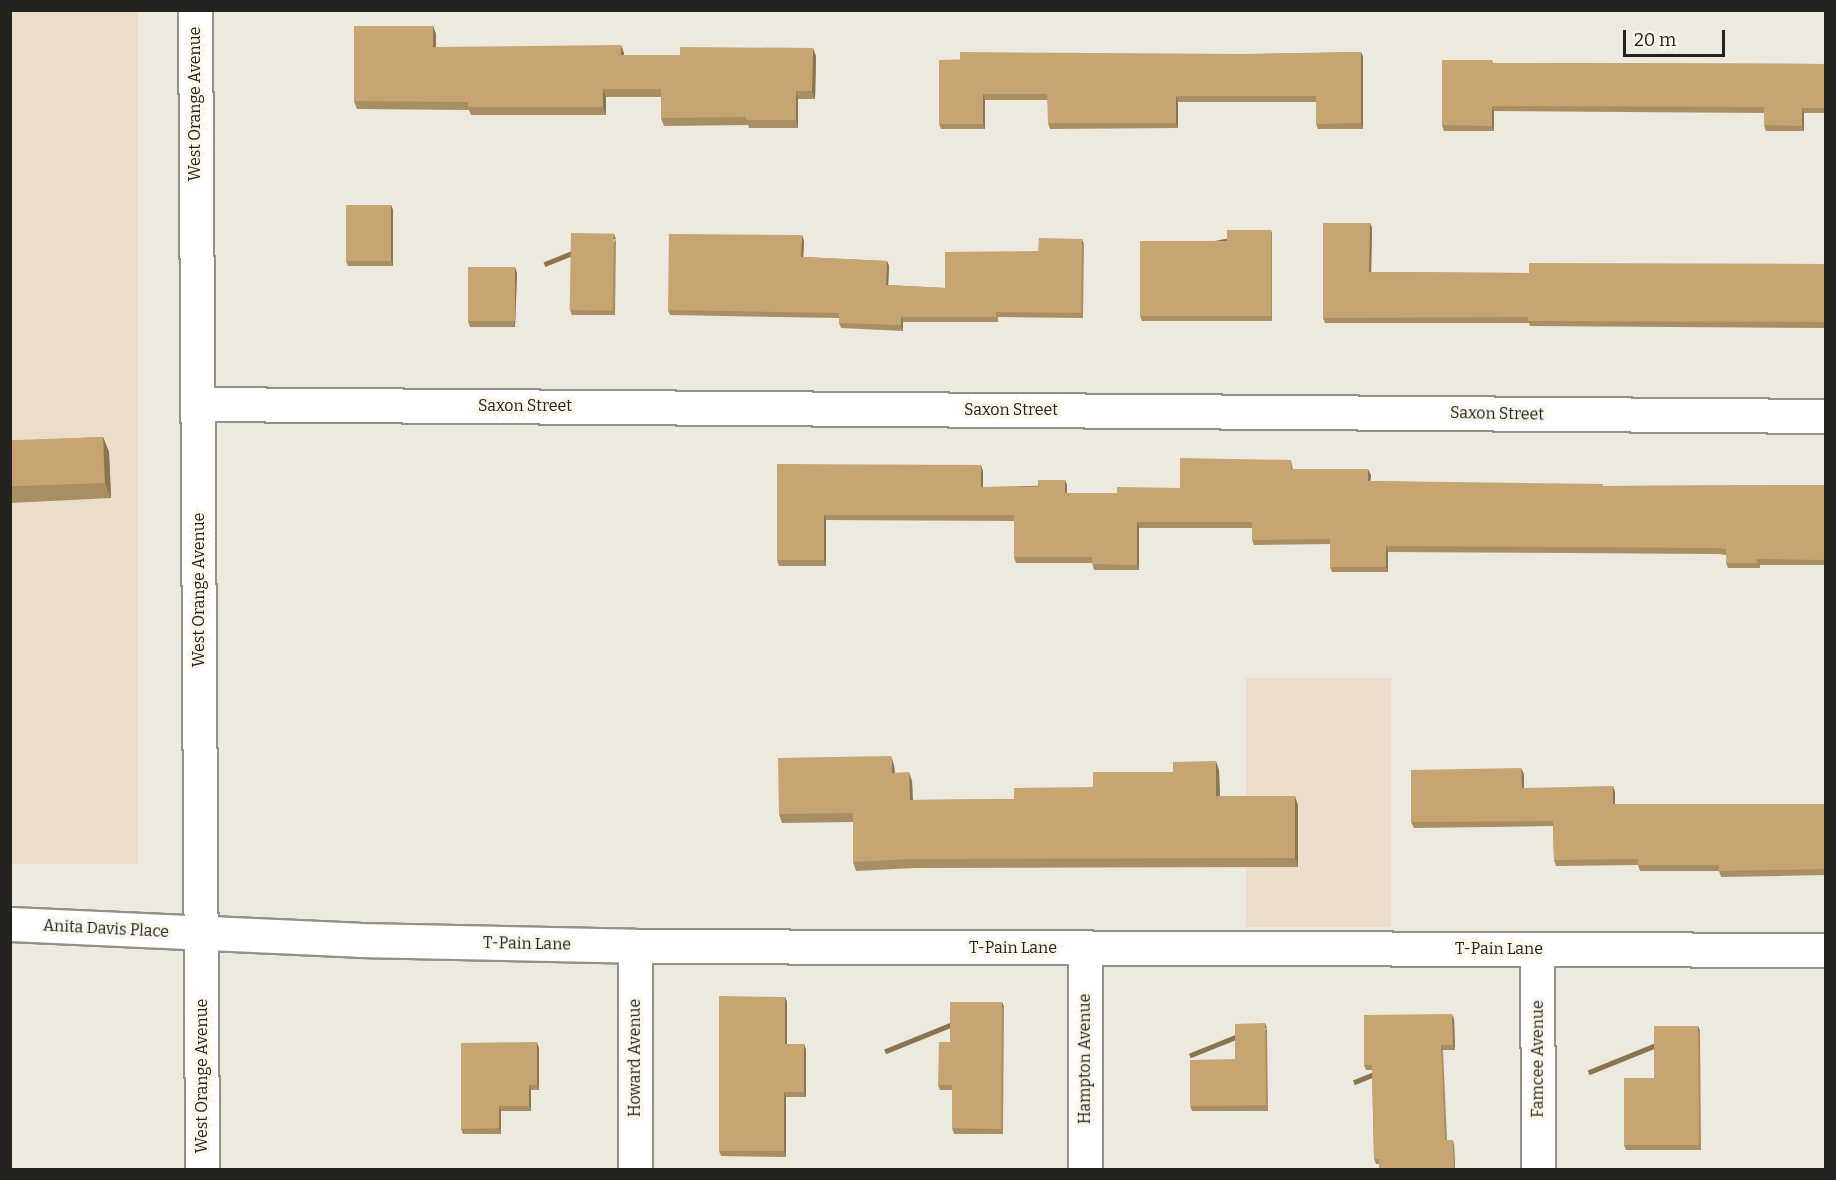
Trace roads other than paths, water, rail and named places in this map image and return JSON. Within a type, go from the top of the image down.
[{"type":"street","name":"West Orange Avenue","points":[[195,10],[202,1170]]},
{"type":"street","name":"Saxon Street","points":[[197,404],[1826,416]]},
{"type":"street","name":"Anita Davis Place","points":[[10,924],[201,933]]},
{"type":"street","name":"T-Pain Lane","points":[[201,933],[359,940],[635,946],[1826,950]]},
{"type":"street","name":"Howard Avenue","points":[[635,946],[635,1170]]},
{"type":"street","name":"Hampton Avenue","points":[[1085,948],[1085,1170]]},
{"type":"street","name":"Famcee Avenue","points":[[1537,949],[1538,1170]]}]
